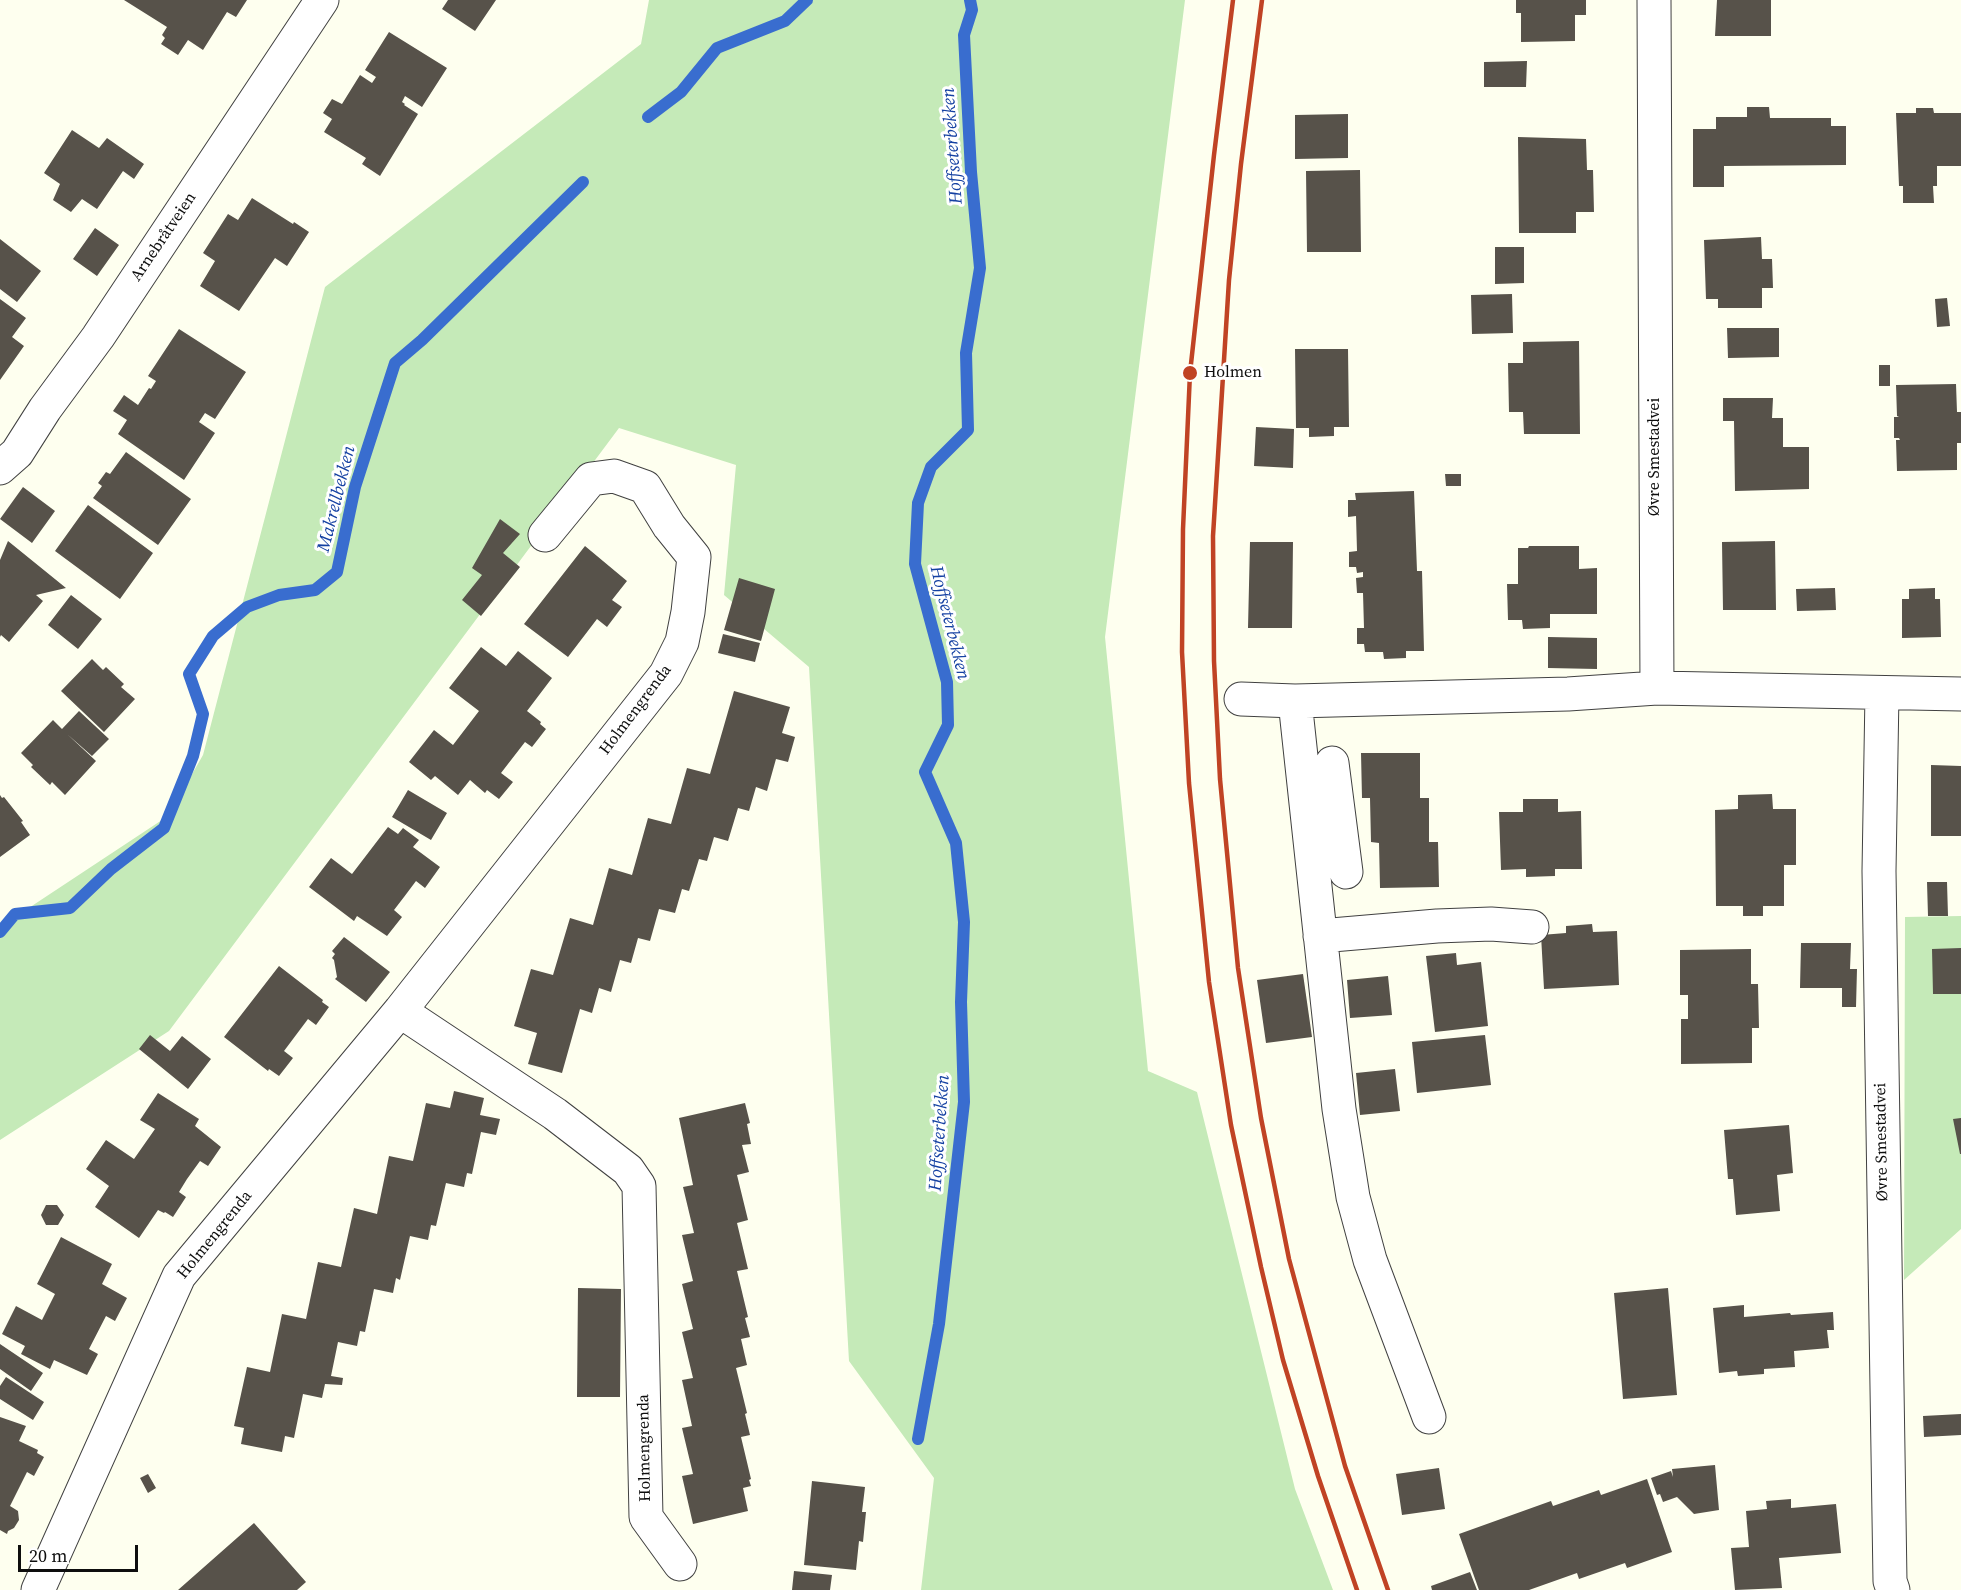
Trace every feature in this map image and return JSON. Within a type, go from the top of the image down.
[{"type":"street","name":"Arnebråtveien","points":[[0,468],[17,453],[45,409],[98,337],[322,0]]},
{"type":"street","name":"Øvre Smestadvei","points":[[1654,0],[1657,688]]},
{"type":"street","name":"Holmengrenda","points":[[38,1590],[179,1276],[400,1011],[666,674],[682,642],[694,557],[669,526],[645,487],[614,476],[591,479],[545,535]]},
{"type":"street","points":[[1241,699],[1295,701],[1556,694],[1657,688],[1961,694]]},
{"type":"street","name":"Øvre Smestadvei","points":[[1882,693],[1879,871],[1890,1581],[1893,1590]]},
{"type":"street","points":[[1295,701],[1339,1109],[1353,1197],[1370,1260],[1429,1417]]},
{"type":"street","points":[[1332,763],[1346,872]]},
{"type":"street","points":[[1307,816],[1339,813]]},
{"type":"street","points":[[1320,936],[1437,926],[1491,924],[1532,927]]},
{"type":"street","name":"Holmengrenda","points":[[400,1011],[555,1114],[628,1170],[639,1186],[646,1517],[680,1564]]},
{"type":"green space","points":[[649,0],[1185,0],[1105,637],[1148,1071],[1197,1092],[1295,1489],[1333,1590],[921,1590],[934,1478],[849,1361],[809,667],[724,595],[736,465],[619,428],[169,1031],[0,1140],[0,927],[168,816],[203,755],[325,287],[641,44]]},
{"type":"green space","points":[[1961,916],[1961,1229],[1904,1280],[1905,917]]},
{"type":"building","points":[[124,0],[247,0],[236,17],[227,12],[203,50],[188,40],[178,55],[161,44],[165,38],[162,35],[167,27]]},
{"type":"building","points":[[448,0],[496,0],[475,31],[442,9]]},
{"type":"building","points":[[1516,0],[1586,0],[1586,15],[1575,15],[1575,41],[1521,42],[1521,13],[1516,13]]},
{"type":"building","points":[[1717,0],[1771,0],[1771,36],[1715,36]]},
{"type":"building","points":[[389,32],[447,68],[422,107],[405,96],[402,102],[404,105],[418,114],[380,176],[362,164],[366,158],[324,132],[332,119],[323,113],[332,99],[342,104],[360,75],[372,83],[376,77],[365,70]]},
{"type":"building","points":[[1527,61],[1526,87],[1484,87],[1484,62]]},
{"type":"building","points":[[1747,107],[1769,107],[1770,118],[1831,118],[1831,126],[1846,126],[1846,165],[1724,166],[1724,187],[1693,187],[1693,129],[1716,129],[1716,117],[1747,117]]},
{"type":"building","points":[[1916,108],[1933,108],[1934,113],[1961,113],[1961,166],[1937,166],[1937,186],[1933,186],[1934,203],[1903,203],[1903,186],[1899,186],[1896,113],[1916,113]]},
{"type":"building","points":[[1348,114],[1348,158],[1295,159],[1295,115]]},
{"type":"building","points":[[72,130],[99,148],[107,138],[144,164],[134,179],[123,171],[97,209],[82,199],[71,212],[53,200],[60,184],[44,173]]},
{"type":"building","points":[[1518,137],[1586,139],[1587,170],[1593,170],[1594,212],[1576,212],[1576,233],[1519,233]]},
{"type":"building","points":[[1360,170],[1361,252],[1307,252],[1306,171]]},
{"type":"building","points":[[252,198],[309,232],[287,266],[275,258],[239,311],[200,286],[215,261],[203,253],[228,214],[238,220]]},
{"type":"building","points":[[95,228],[119,245],[97,276],[73,259]]},
{"type":"building","points":[[1761,237],[1762,259],[1772,259],[1773,288],[1762,288],[1762,308],[1718,308],[1718,299],[1706,299],[1704,240]]},
{"type":"building","points":[[0,239],[41,271],[17,302],[0,289]]},
{"type":"building","points":[[1495,247],[1524,247],[1524,283],[1495,284]]},
{"type":"building","points":[[1512,294],[1513,333],[1472,334],[1471,295]]},
{"type":"building","points":[[1947,298],[1950,326],[1937,327],[1935,299]]},
{"type":"building","points":[[0,299],[26,318],[12,337],[24,346],[0,380]]},
{"type":"building","points":[[1727,328],[1779,328],[1779,357],[1728,358]]},
{"type":"building","points":[[179,329],[246,372],[215,419],[205,413],[199,422],[215,433],[184,480],[118,434],[127,420],[113,411],[124,395],[138,405],[149,388],[151,389],[156,381],[148,376]]},
{"type":"building","points":[[1579,341],[1580,434],[1524,434],[1523,412],[1509,412],[1508,363],[1523,363],[1523,342]]},
{"type":"building","points":[[1295,349],[1348,349],[1349,427],[1334,427],[1334,436],[1309,437],[1309,428],[1296,428]]},
{"type":"building","points":[[1879,365],[1890,365],[1890,386],[1879,386]]},
{"type":"building","points":[[1956,384],[1957,412],[1961,412],[1961,443],[1957,443],[1957,470],[1897,471],[1896,440],[1900,440],[1894,438],[1894,417],[1899,417],[1897,416],[1896,385]]},
{"type":"building","points":[[1723,398],[1773,398],[1772,418],[1783,418],[1783,447],[1809,447],[1809,489],[1735,491],[1734,421],[1723,421]]},
{"type":"building","points":[[1256,427],[1294,429],[1293,468],[1254,466]]},
{"type":"building","points":[[126,452],[191,499],[158,545],[93,498],[102,486],[98,483],[106,472],[110,474]]},
{"type":"building","points":[[1445,474],[1461,474],[1461,486],[1446,486]]},
{"type":"building","points":[[23,487],[55,511],[32,543],[0,519]]},
{"type":"building","points":[[1414,491],[1417,571],[1422,571],[1424,651],[1406,651],[1406,658],[1384,659],[1383,652],[1365,652],[1364,644],[1357,644],[1357,628],[1364,628],[1363,593],[1357,593],[1356,578],[1363,577],[1363,572],[1357,573],[1356,567],[1349,567],[1349,552],[1357,551],[1356,516],[1348,517],[1348,500],[1356,500],[1355,493]]},
{"type":"building","points":[[88,505],[153,553],[120,599],[55,551]]},
{"type":"building","points":[[500,519],[520,534],[503,553],[520,567],[481,616],[462,600],[482,575],[472,568]]},
{"type":"building","points":[[8,541],[66,588],[36,595],[43,601],[9,642],[1,635],[0,637],[0,560]]},
{"type":"building","points":[[1775,541],[1776,610],[1723,610],[1722,542]]},
{"type":"building","points":[[1250,542],[1293,542],[1292,628],[1248,628]]},
{"type":"building","points":[[585,546],[627,581],[612,600],[622,607],[607,627],[597,619],[568,657],[524,624]]},
{"type":"building","points":[[1579,546],[1579,569],[1597,568],[1597,614],[1550,614],[1550,628],[1523,629],[1522,620],[1508,620],[1507,584],[1518,584],[1518,548]]},
{"type":"building","points":[[739,578],[775,589],[761,641],[724,630]]},
{"type":"building","points":[[1835,588],[1836,610],[1797,611],[1796,589]]},
{"type":"building","points":[[1935,588],[1935,599],[1940,599],[1941,637],[1902,638],[1902,599],[1909,599],[1909,589]]},
{"type":"building","points":[[71,595],[102,619],[78,649],[48,625]]},
{"type":"building","points":[[723,634],[760,643],[755,662],[718,653]]},
{"type":"building","points":[[1548,637],[1597,638],[1597,669],[1548,668]]},
{"type":"building","points":[[481,647],[506,666],[518,651],[552,678],[527,711],[546,729],[532,747],[525,742],[501,773],[513,782],[499,799],[487,790],[485,793],[470,780],[458,795],[435,776],[431,780],[409,762],[434,730],[453,745],[479,711],[449,688]]},
{"type":"building","points":[[92,659],[103,670],[106,667],[124,684],[121,687],[135,699],[104,732],[61,691]]},
{"type":"building","points":[[734,691],[790,707],[782,733],[795,737],[788,762],[776,759],[767,791],[756,787],[749,811],[738,808],[728,841],[714,837],[707,861],[699,859],[689,891],[682,889],[675,913],[659,909],[650,941],[638,938],[631,963],[620,960],[611,992],[599,988],[592,1013],[580,1009],[562,1073],[528,1064],[537,1033],[514,1026],[531,969],[553,975],[570,918],[593,925],[609,868],[632,875],[648,818],[671,824],[687,768],[710,774]]},
{"type":"building","points":[[79,711],[109,739],[92,756],[67,734],[96,761],[65,795],[52,782],[50,785],[31,767],[33,765],[21,753],[53,720],[62,729]]},
{"type":"building","points":[[1361,753],[1420,753],[1420,798],[1429,798],[1429,842],[1438,842],[1439,887],[1380,888],[1379,843],[1371,842],[1370,798],[1362,798]]},
{"type":"building","points":[[1931,765],[1961,766],[1961,836],[1931,836]]},
{"type":"building","points":[[408,790],[447,813],[431,840],[392,817]]},
{"type":"building","points":[[1772,794],[1773,809],[1796,809],[1796,865],[1784,865],[1784,906],[1763,906],[1763,916],[1743,916],[1743,906],[1716,906],[1715,810],[1738,809],[1738,795]]},
{"type":"building","points":[[0,795],[23,821],[21,822],[30,835],[0,857]]},
{"type":"building","points":[[1523,799],[1558,799],[1558,812],[1581,811],[1582,869],[1555,869],[1555,876],[1526,877],[1526,869],[1501,870],[1499,812],[1523,812]]},
{"type":"building","points":[[388,827],[398,834],[403,828],[419,840],[413,847],[440,867],[425,888],[416,881],[394,910],[402,917],[387,936],[357,916],[354,921],[309,887],[331,858],[352,874]]},
{"type":"building","points":[[1927,882],[1947,882],[1948,916],[1928,916]]},
{"type":"building","points":[[1592,924],[1593,932],[1617,931],[1619,985],[1544,989],[1541,935],[1566,933],[1566,926]]},
{"type":"building","points":[[344,937],[390,972],[366,1002],[335,979],[337,977],[332,958],[335,954],[332,951]]},
{"type":"building","points":[[1801,943],[1851,943],[1850,969],[1857,969],[1856,1007],[1842,1007],[1842,988],[1800,988]]},
{"type":"building","points":[[1961,948],[1961,994],[1933,994],[1932,949]]},
{"type":"building","points":[[1751,949],[1751,984],[1758,984],[1759,1028],[1752,1028],[1752,1063],[1681,1064],[1681,1019],[1688,1019],[1688,995],[1680,995],[1680,950]]},
{"type":"building","points":[[1456,953],[1457,965],[1481,962],[1488,1026],[1435,1032],[1426,956]]},
{"type":"building","points":[[279,966],[329,1007],[316,1025],[308,1019],[284,1051],[293,1058],[279,1076],[269,1069],[268,1071],[224,1037]]},
{"type":"building","points":[[1303,974],[1312,1037],[1266,1043],[1257,980]]},
{"type":"building","points":[[1388,976],[1392,1015],[1350,1018],[1347,980]]},
{"type":"building","points":[[150,1035],[170,1051],[182,1036],[211,1059],[188,1089],[139,1049]]},
{"type":"building","points":[[1485,1035],[1491,1085],[1417,1093],[1412,1042]]},
{"type":"building","points":[[1395,1069],[1400,1111],[1360,1115],[1356,1073]]},
{"type":"building","points":[[454,1091],[484,1098],[480,1115],[500,1119],[496,1135],[481,1132],[472,1174],[467,1173],[464,1187],[446,1183],[436,1226],[431,1225],[428,1240],[410,1236],[400,1280],[396,1278],[393,1293],[374,1289],[365,1332],[360,1331],[357,1346],[338,1342],[331,1376],[343,1378],[342,1385],[325,1384],[322,1398],[303,1394],[294,1438],[285,1436],[282,1452],[241,1444],[244,1428],[234,1426],[247,1367],[270,1372],[282,1314],[306,1319],[318,1262],[341,1267],[354,1208],[377,1214],[389,1156],[413,1161],[426,1103],[450,1108]]},
{"type":"building","points":[[158,1093],[199,1119],[195,1126],[221,1147],[208,1166],[200,1161],[187,1179],[179,1192],[186,1197],[173,1217],[158,1210],[139,1238],[95,1207],[109,1186],[86,1169],[106,1140],[134,1159],[155,1129],[140,1120]]},
{"type":"building","points":[[745,1103],[750,1123],[747,1124],[751,1144],[742,1145],[749,1172],[737,1175],[748,1220],[737,1223],[748,1269],[737,1271],[748,1317],[745,1318],[750,1337],[741,1339],[747,1365],[736,1368],[750,1435],[741,1437],[751,1479],[749,1480],[751,1486],[743,1488],[748,1511],[693,1524],[682,1476],[693,1474],[682,1428],[692,1426],[682,1380],[693,1378],[682,1332],[693,1329],[682,1284],[693,1281],[682,1235],[694,1233],[683,1187],[693,1185],[679,1118]]},
{"type":"building","points":[[1961,1118],[1961,1154],[1960,1154],[1953,1119]]},
{"type":"building","points":[[1789,1125],[1793,1173],[1777,1175],[1780,1211],[1736,1215],[1733,1179],[1728,1179],[1724,1130]]},
{"type":"building","points":[[46,1205],[57,1205],[64,1215],[58,1225],[46,1225],[41,1215]]},
{"type":"building","points":[[61,1237],[112,1264],[102,1284],[127,1298],[115,1321],[106,1316],[89,1349],[98,1354],[87,1375],[54,1360],[50,1369],[21,1354],[25,1346],[2,1334],[16,1306],[42,1320],[55,1294],[37,1284]]},
{"type":"building","points":[[578,1288],[621,1289],[620,1397],[577,1397]]},
{"type":"building","points":[[1668,1288],[1677,1395],[1623,1399],[1614,1293]]},
{"type":"building","points":[[1744,1305],[1744,1317],[1833,1312],[1834,1330],[1827,1330],[1829,1348],[1794,1351],[1795,1367],[1764,1369],[1764,1374],[1738,1376],[1737,1371],[1719,1373],[1713,1308]]},
{"type":"building","points":[[0,1344],[43,1373],[31,1391],[0,1369]]},
{"type":"building","points":[[6,1377],[44,1402],[33,1420],[0,1399],[0,1386]]},
{"type":"building","points":[[1961,1414],[1961,1435],[1924,1437],[1923,1416]]},
{"type":"building","points":[[0,1417],[26,1426],[19,1441],[38,1450],[37,1453],[44,1457],[34,1476],[27,1472],[10,1506],[18,1511],[19,1520],[7,1534],[0,1530]]},
{"type":"building","points":[[1715,1465],[1719,1510],[1694,1514],[1677,1497],[1663,1502],[1660,1494],[1657,1495],[1651,1478],[1671,1471],[1673,1477],[1672,1469]]},
{"type":"building","points":[[1439,1468],[1445,1509],[1402,1515],[1396,1474]]},
{"type":"building","points":[[148,1474],[156,1488],[148,1493],[140,1478]]},
{"type":"building","points":[[1647,1479],[1672,1552],[1627,1568],[1625,1563],[1579,1579],[1577,1573],[1529,1590],[1479,1590],[1459,1534],[1551,1501],[1553,1506],[1599,1490],[1601,1495]]},
{"type":"building","points":[[812,1481],[865,1487],[862,1512],[866,1512],[863,1542],[859,1541],[856,1570],[804,1565]]},
{"type":"building","points":[[1791,1499],[1791,1508],[1836,1504],[1841,1553],[1779,1558],[1782,1588],[1735,1590],[1731,1548],[1749,1547],[1746,1511],[1767,1509],[1766,1501]]},
{"type":"building","points":[[254,1523],[306,1582],[297,1590],[178,1590]]},
{"type":"building","points":[[794,1571],[832,1575],[830,1590],[792,1590]]},
{"type":"building","points":[[1470,1572],[1477,1590],[1432,1590],[1431,1586]]},
{"type":"waterway","name":"Makrellbekken","points":[[648,117],[681,92],[717,48],[785,21],[807,0]]},
{"type":"waterway","name":"Hoffseterbekken","points":[[918,1439],[939,1324],[964,1102],[961,1002],[964,922],[956,843],[925,772],[948,725],[947,682],[915,564],[918,503],[931,467],[968,430],[966,353],[980,268],[971,172],[964,35],[972,10],[970,0]]},
{"type":"waterway","name":"Makrellbekken","points":[[0,932],[15,914],[70,908],[111,869],[164,828],[193,756],[203,714],[189,674],[213,636],[247,607],[279,595],[315,590],[337,572],[355,487],[395,363],[422,340],[583,182]]},
{"type":"railway","points":[[1233,0],[1190,373],[1183,529],[1182,652],[1189,783],[1209,982],[1231,1125],[1283,1360],[1318,1476],[1357,1590]]},
{"type":"railway","points":[[1262,0],[1229,280],[1213,536],[1214,661],[1220,779],[1238,968],[1261,1118],[1289,1259],[1345,1466],[1388,1590]]},
{"type":"place","name":"Holmen","points":[[1190,373]]}]
